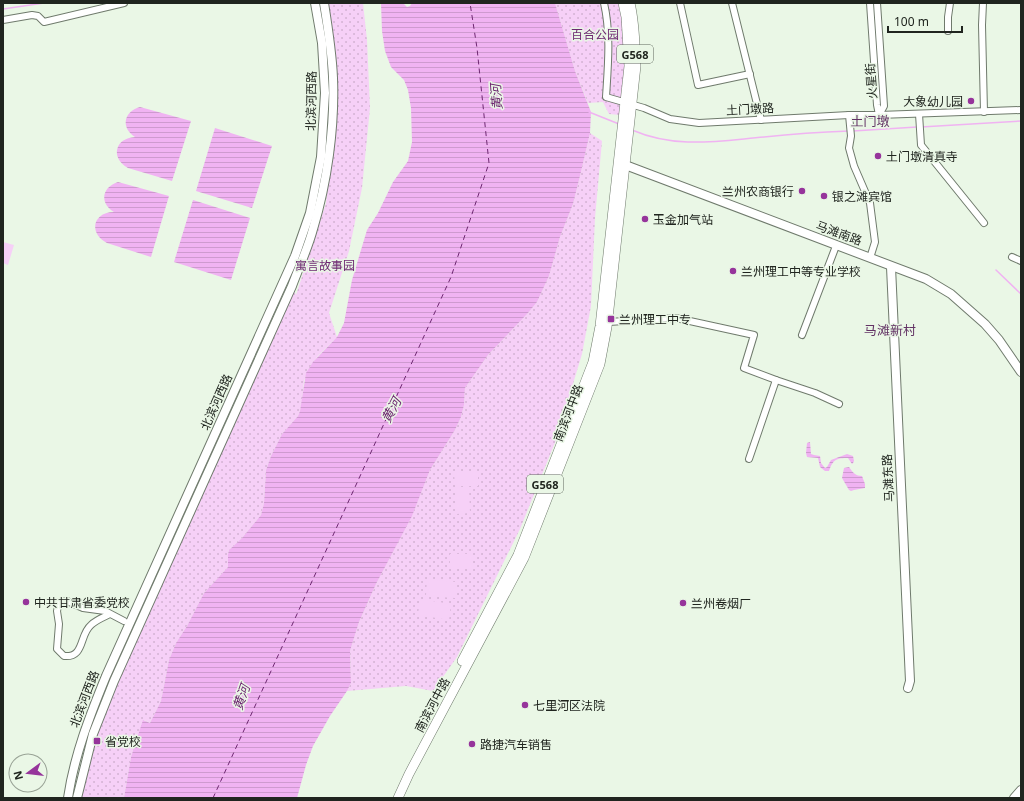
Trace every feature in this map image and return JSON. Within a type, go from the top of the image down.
[{"type":"highway","name":"南滨河中路","points":[[393,798],[405,770],[518,555],[593,362],[600,326],[627,118],[629,66],[626,17],[623,3]]},
{"type":"highway","name":"南滨河中路","points":[[628,104],[636,66],[633,16],[630,3]]},
{"type":"highway","name":"南滨河中路","points":[[398,798],[409,774],[524,558],[600,364],[608,322],[621,164]]},
{"type":"main road","name":"北滨河西路","points":[[68,798],[84,732],[106,676],[295,256],[310,213],[321,157],[325,93],[322,43],[315,3]]},
{"type":"main road","name":"北滨河西路","points":[[77,798],[93,734],[114,681],[292,286],[313,230],[324,188],[332,123],[333,79],[324,3]]},
{"type":"main road","name":"马滩南路","points":[[621,164],[744,209],[836,246],[926,279],[951,294],[985,324],[999,340],[1021,372]]},
{"type":"main road","name":"马滩东路","points":[[891,267],[910,681],[908,688]]},
{"type":"main road","points":[[1014,798],[1021,790]]},
{"type":"street","points":[[3,20],[32,15],[38,16],[44,22],[124,3]]},
{"type":"street","name":"土门墩路","points":[[604,3],[608,27],[609,51],[606,97],[644,108],[670,119],[699,123],[849,115],[1021,110]]},
{"type":"street","points":[[680,3],[698,85],[750,74]]},
{"type":"street","points":[[732,3],[761,120]]},
{"type":"street","name":"火星街","points":[[870,3],[879,115]]},
{"type":"street","name":"火星街","points":[[877,3],[884,106],[879,115]]},
{"type":"street","points":[[948,32],[950,3]]},
{"type":"street","points":[[983,3],[984,112]]},
{"type":"street","points":[[919,114],[921,145],[984,223]]},
{"type":"street","points":[[849,115],[851,136],[849,148],[854,166],[870,203],[875,242],[870,258]]},
{"type":"street","points":[[802,335],[836,246]]},
{"type":"street","points":[[1012,257],[1021,261]]},
{"type":"street","points":[[608,322],[676,318],[754,335],[744,368],[815,393],[839,404]]},
{"type":"street","points":[[749,459],[776,380]]},
{"type":"street","points":[[110,614],[89,626],[77,652],[70,656],[64,656],[57,648],[59,624],[57,611],[59,602],[67,601],[83,608],[105,611],[124,621]]},
{"type":"green space","name":"寓言故事园","points":[[328,3],[363,3],[367,40],[370,108],[362,188],[349,251],[329,313],[337,337],[318,356],[309,368],[304,381],[302,401],[298,416],[282,434],[271,456],[266,470],[264,503],[261,515],[242,538],[229,550],[228,567],[204,593],[187,626],[176,643],[169,660],[161,701],[150,723],[144,720],[131,757],[124,798],[77,798],[93,734],[292,286],[296,295],[326,203],[337,92]]},
{"type":"green space","name":"百合公园","points":[[555,3],[619,3],[624,27],[625,71],[620,115],[609,114],[603,102],[588,103],[575,71]]},
{"type":"green space","points":[[590,133],[602,141],[595,218],[591,306],[582,354],[556,440],[520,529],[457,657],[433,691],[406,686],[347,691],[351,683],[350,651],[359,622],[376,584],[412,515],[430,470],[455,430],[461,417],[464,405],[465,388],[488,355],[537,302],[549,276],[560,237],[573,204]]},
{"type":"green space","points":[[3,242],[14,245],[8,265],[3,263]]},
{"type":"green space","points":[[454,472],[478,472],[478,486],[455,486]]},
{"type":"green space","points":[[455,489],[469,489],[470,513],[456,514]]},
{"type":"green space","points":[[450,554],[473,554],[473,569],[450,569]]},
{"type":"green space","points":[[427,579],[456,582],[455,598],[426,596]]},
{"type":"green space","points":[[420,599],[451,604],[449,620],[418,615]]},
{"type":"water","name":"黄河","points":[[381,3],[403,3],[407,7],[412,3],[555,3],[575,71],[591,112],[590,133],[573,204],[560,237],[549,276],[537,302],[488,355],[465,388],[464,405],[461,417],[455,430],[430,470],[412,516],[376,584],[359,622],[350,651],[351,683],[313,746],[297,798],[124,798],[131,757],[143,720],[150,723],[161,701],[169,660],[176,643],[187,626],[204,593],[228,567],[229,550],[242,538],[261,515],[264,503],[266,470],[271,456],[282,434],[298,416],[306,373],[313,362],[337,337],[344,323],[352,280],[367,230],[378,213],[393,182],[408,161],[412,142],[411,108],[408,90],[404,80],[391,67],[385,51],[382,31]]},
{"type":"water","points":[[140,107],[191,121],[172,181],[128,168],[122,164],[119,159],[117,149],[119,145],[128,138],[135,137],[127,129],[127,116],[134,109]]},
{"type":"water","points":[[215,128],[272,146],[252,208],[196,191]]},
{"type":"water","points":[[118,182],[169,196],[151,257],[107,243],[97,234],[95,229],[96,224],[101,215],[114,212],[109,208],[104,200],[106,191],[113,184]]},
{"type":"water","points":[[193,200],[250,218],[231,280],[174,262]]},
{"type":"water","points":[[810,442],[811,454],[820,456],[821,463],[825,468],[831,460],[847,454],[853,456],[854,461],[852,464],[848,458],[838,459],[832,464],[829,471],[825,471],[820,467],[818,458],[807,457],[807,443]]},
{"type":"water","points":[[849,467],[855,474],[862,476],[865,488],[851,491],[849,490],[842,478],[844,468]]},
{"type":"waterway","points":[[3,9],[44,3]]},
{"type":"waterway","points":[[589,112],[619,124]]},
{"type":"waterway","points":[[921,127],[1021,121]]},
{"type":"waterway","points":[[853,131],[917,127]]},
{"type":"waterway","points":[[632,130],[648,136],[681,142],[713,142],[806,133],[849,131]]},
{"type":"waterway","points":[[996,270],[1021,294]]},
{"type":"ferry route","points":[[213,798],[451,277],[489,163],[477,48],[470,3]]},
{"type":"place","name":"大象幼儿园","points":[[971,101]]},
{"type":"place","name":"土门墩清真寺","points":[[878,156]]},
{"type":"place","name":"兰州农商银行","points":[[802,191]]},
{"type":"place","name":"银之滩宾馆","points":[[824,196]]},
{"type":"place","name":"玉金加气站","points":[[645,219]]},
{"type":"place","name":"兰州理工中等专业学校","points":[[733,271]]},
{"type":"place","name":"兰州理工中专","points":[[611,319]]},
{"type":"place","name":"中共甘肃省委党校","points":[[26,602]]},
{"type":"place","name":"兰州卷烟厂","points":[[683,603]]},
{"type":"place","name":"七里河区法院","points":[[525,705]]},
{"type":"place","name":"省党校","points":[[97,741]]},
{"type":"place","name":"路捷汽车销售","points":[[472,744]]},
{"type":"district","name":"土门墩","points":[[870,121]]},
{"type":"district","name":"马滩新村","points":[[890,330]]}]
